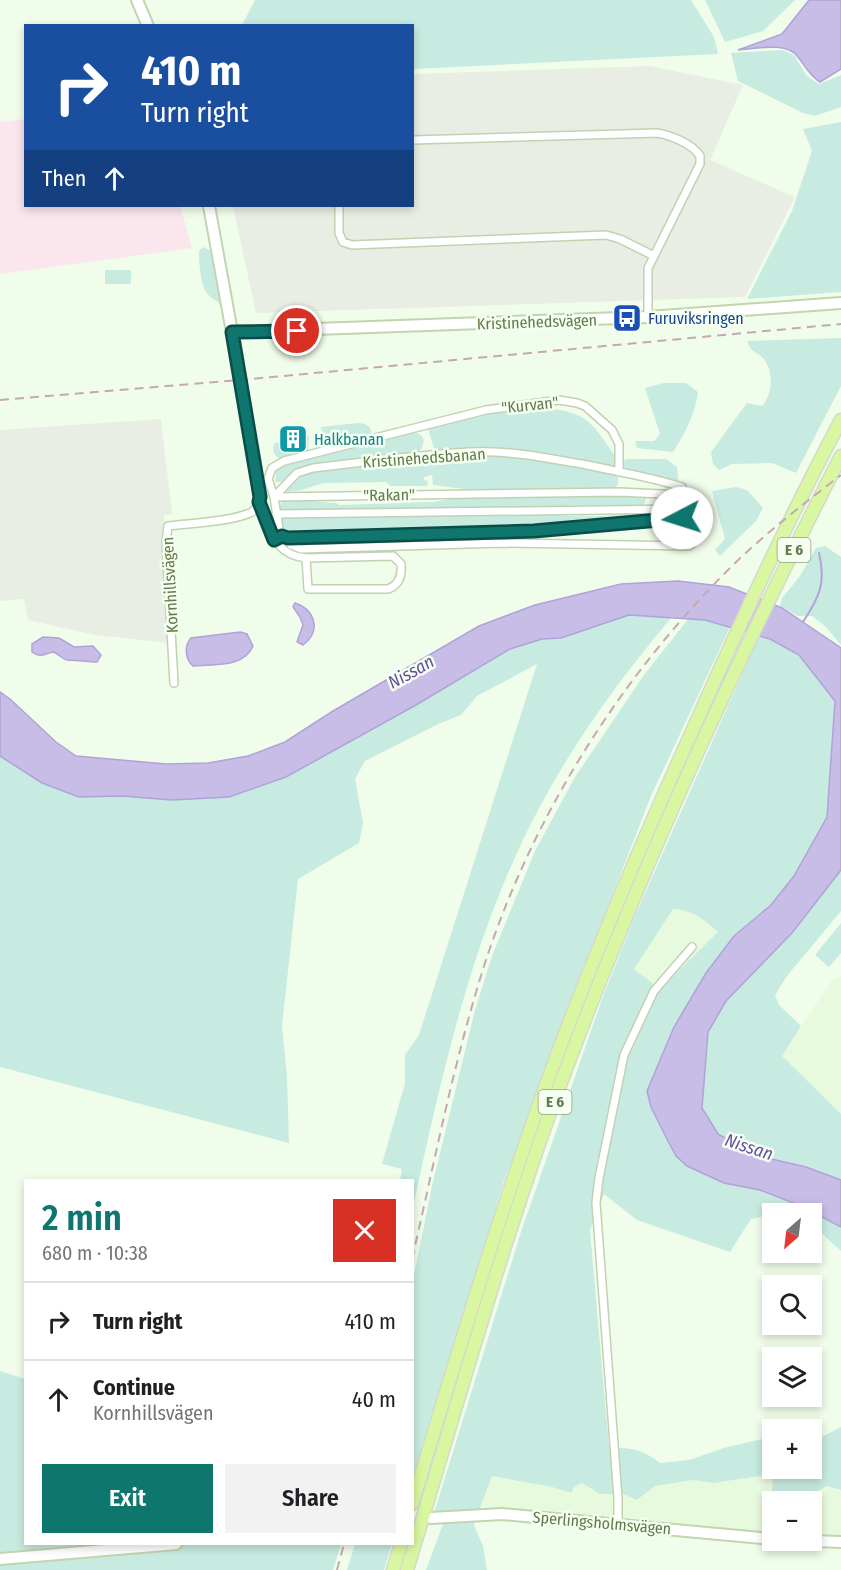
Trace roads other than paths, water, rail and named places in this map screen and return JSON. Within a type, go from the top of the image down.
[{"type":"highway","name":"E 6","points":[[414,1497],[472,1305],[547,1083],[612,914],[758,584],[841,420]]},
{"type":"highway","name":"E 6","points":[[407,1570],[486,1308],[559,1088],[657,843],[746,650],[841,456]]},
{"type":"highway","points":[[393,1570],[400,1545]]},
{"type":"street","points":[[137,0],[147,24]]},
{"type":"street","points":[[414,141],[657,133],[671,137],[695,150],[700,154],[700,161],[647,273],[648,317]]},
{"type":"street","points":[[209,207],[260,497],[259,502],[274,540],[287,553],[295,557],[393,556],[401,564],[401,577],[394,586],[388,589],[308,589],[306,558]]},
{"type":"street","points":[[339,207],[340,236],[347,244],[606,235],[620,239],[654,256]]},
{"type":"street","name":"Kristinehedsvägen","points":[[232,332],[487,325],[648,317],[841,303]]},
{"type":"street","name":"\"Kurvan\"","points":[[468,415],[559,400],[577,403],[594,412],[612,429],[619,444],[619,472]]},
{"type":"street","name":"Kristinehedsbanan","points":[[285,537],[280,535],[274,497],[268,479],[272,468],[277,464],[468,415]]},
{"type":"street","name":"Kristinehedsbanan","points":[[274,497],[297,472],[313,468],[470,452],[522,454],[646,476],[682,487],[682,495]]},
{"type":"street","name":"\"Rakan\"","points":[[274,497],[619,492],[682,495]]},
{"type":"street","points":[[682,495],[682,518]]},
{"type":"street","name":"Kornhillsvägen","points":[[174,683],[166,542],[168,526],[215,521],[251,512],[259,502]]},
{"type":"street","points":[[276,514],[682,509]]},
{"type":"street","points":[[274,540],[285,537],[534,531],[682,518],[692,520],[700,529],[697,540],[689,546],[501,543],[301,549],[291,545],[285,537]]},
{"type":"street","points":[[618,1524],[596,1203],[599,1178],[624,1055],[654,991],[692,947]]},
{"type":"street","name":"Sperlingsholmsvägen","points":[[431,1518],[502,1514],[762,1538]]},
{"type":"street","points":[[822,1541],[841,1542]]},
{"type":"street","points":[[0,1559],[164,1545]]},
{"type":"water","points":[[809,0],[841,0],[841,69],[820,82],[810,74],[793,52],[786,49],[770,47],[738,50],[782,34]]},
{"type":"water","name":"Nissan","points":[[678,581],[729,587],[782,608],[841,648],[841,870],[792,933],[726,1001],[708,1032],[702,1108],[718,1134],[755,1155],[806,1167],[841,1180],[841,1227],[822,1217],[822,1203],[793,1203],[760,1190],[724,1183],[687,1166],[676,1156],[668,1141],[651,1107],[647,1091],[674,1027],[706,973],[734,936],[771,905],[794,876],[827,817],[835,701],[799,655],[770,639],[705,620],[629,615],[561,638],[542,639],[510,649],[416,705],[286,777],[229,797],[172,800],[122,796],[79,797],[42,783],[0,756],[0,692],[56,742],[76,756],[166,764],[208,763],[248,756],[285,742],[333,711],[479,626],[535,605],[621,584]]},
{"type":"water","points":[[295,603],[302,606],[314,621],[313,634],[303,645],[297,642],[303,625],[293,607]]},
{"type":"water","points":[[240,632],[247,634],[253,646],[243,658],[228,664],[193,666],[188,660],[186,649],[191,638]]},
{"type":"water","points":[[43,637],[59,638],[74,647],[93,646],[101,655],[97,662],[67,660],[54,652],[38,655],[32,652],[32,644]]},
{"type":"waterway","points":[[803,622],[820,589],[822,573],[819,553]]},
{"type":"railway","points":[[0,400],[841,324]]},
{"type":"railway","points":[[414,1250],[454,1073],[485,963],[505,908],[554,803],[616,703],[688,612],[755,545],[841,475]]},
{"type":"railway","points":[[337,1570],[344,1545]]},
{"type":"place","name":"Furuviksringen","points":[[627,318]]},
{"type":"place","name":"Halkbanan","points":[[293,439]]}]
